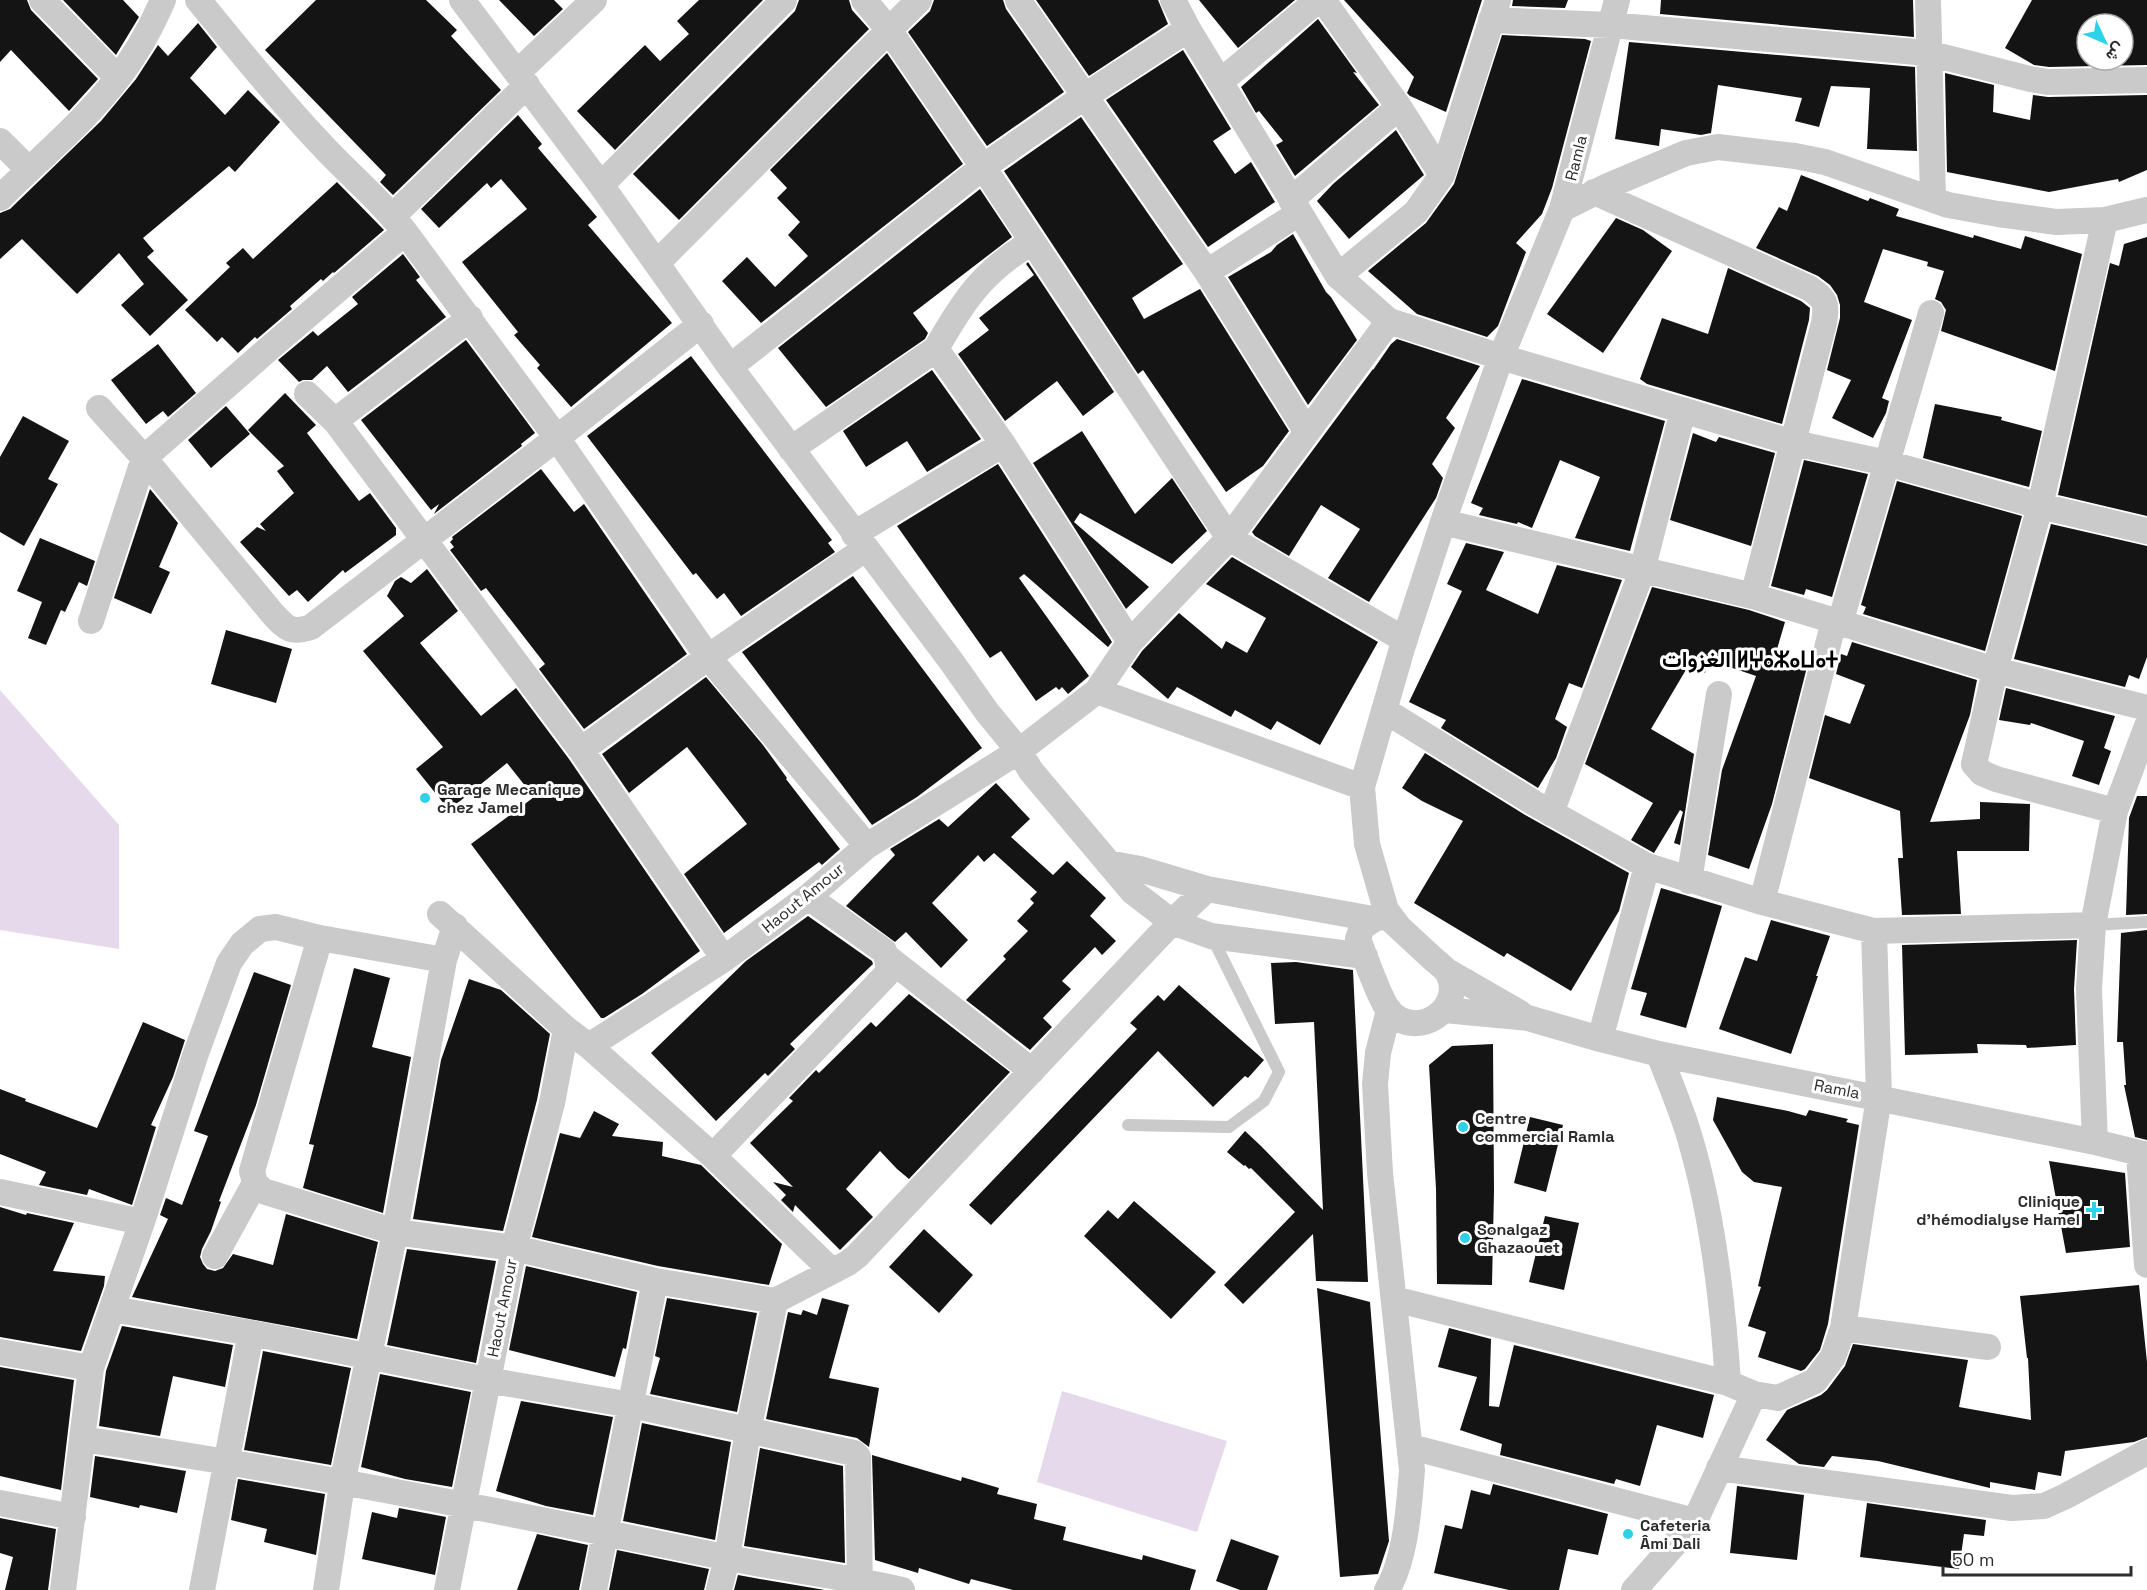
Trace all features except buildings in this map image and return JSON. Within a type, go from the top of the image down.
[{"type":"street","points":[[42,0],[118,78]]},
{"type":"street","points":[[0,198],[99,100],[118,78],[138,49],[163,0]]},
{"type":"street","points":[[198,0],[302,125],[399,224],[557,438],[708,657],[867,846]]},
{"type":"street","points":[[462,0],[601,185],[701,324],[729,367],[987,712],[1019,751],[1031,771],[1133,892],[1172,922],[1211,936],[1365,956]]},
{"type":"street","points":[[91,621],[144,458],[273,345],[399,224],[522,79],[594,0]]},
{"type":"street","points":[[601,185],[784,0]]},
{"type":"street","points":[[864,0],[889,30],[983,167],[1228,538],[1405,639]]},
{"type":"street","points":[[657,263],[919,0]]},
{"type":"street","points":[[1018,0],[1207,272],[1307,432]]},
{"type":"street","points":[[1173,0],[1188,29],[1338,276],[1389,321],[1501,357],[1794,443],[1887,463],[2040,506],[2147,531]]},
{"type":"street","points":[[1220,82],[1318,0]]},
{"type":"street","points":[[1323,0],[1399,107],[1442,175]]},
{"type":"street","name":"Ramla","points":[[1362,786],[1405,639],[1443,522],[1501,357],[1562,210],[1617,0]]},
{"type":"street","points":[[1928,0],[1933,199]]},
{"type":"street","points":[[1338,276],[1416,212],[1442,175],[1495,10],[1610,25],[1928,53],[2030,79],[2048,81],[2147,80]]},
{"type":"street","points":[[729,367],[983,167],[1085,96],[1188,29]]},
{"type":"street","points":[[1207,272],[1295,207],[1399,107]]},
{"type":"street","points":[[0,141],[28,169]]},
{"type":"street","points":[[1562,210],[1594,192],[1686,153],[1718,147],[1796,156],[1825,162],[1948,205],[1998,214],[2056,222],[2105,220],[2147,210]]},
{"type":"street","points":[[1594,192],[1760,264],[1809,288],[1822,297],[1827,305],[1794,443],[1752,596]]},
{"type":"street","points":[[2105,220],[2040,506],[1995,670],[1974,764],[1977,769],[1996,778],[2115,811]]},
{"type":"street","points":[[791,449],[936,349],[961,305],[976,288],[997,266],[1032,242]]},
{"type":"street","points":[[1762,902],[1837,622],[1931,313]]},
{"type":"street","points":[[336,422],[470,318]]},
{"type":"street","name":"Haout Amour","points":[[589,1046],[724,959],[808,897],[867,846],[1019,751],[1097,691],[1130,642],[1228,538],[1389,321]]},
{"type":"street","points":[[99,408],[144,458],[272,613],[289,630],[301,630],[311,627],[701,324]]},
{"type":"street","points":[[936,349],[1003,444],[1130,642]]},
{"type":"street","points":[[307,394],[336,422],[581,750],[724,959]]},
{"type":"street","points":[[1551,813],[1642,571],[1683,410]]},
{"type":"street","points":[[581,750],[860,541],[1003,444]]},
{"type":"street","points":[[1443,522],[1752,596],[1995,670],[2147,708]]},
{"type":"street","points":[[1097,691],[1362,786],[1367,844],[1386,918]]},
{"type":"street","points":[[1689,881],[1719,694]]},
{"type":"street","points":[[1384,710],[1551,813],[1647,866],[1689,881],[1874,931],[2094,925]]},
{"type":"street","points":[[2095,1142],[2089,989],[2094,925],[2115,811],[2147,726]]},
{"type":"street","points":[[1108,863],[1140,869],[1207,889],[1386,918],[1447,971],[1528,1018]]},
{"type":"street","points":[[1600,1040],[1647,866]]},
{"type":"street","points":[[320,938],[252,1172],[255,1183],[263,1191],[395,1232],[514,1248],[654,1281],[775,1301],[857,1256],[1172,922],[1207,889]]},
{"type":"street","points":[[713,1156],[886,975],[889,969],[884,951],[808,897]]},
{"type":"street","points":[[1386,918],[1362,927],[1358,939],[1389,1010],[1401,1020],[1412,1024],[1436,1018],[1444,1010],[1450,998],[1452,985],[1447,971]]},
{"type":"street","points":[[326,1590],[342,1484],[395,1232],[444,960],[447,920],[566,1029],[589,1046],[713,1156],[832,1271]]},
{"type":"street","points":[[63,1590],[91,1368],[142,1222],[195,1056],[230,963],[242,944],[260,929],[276,927],[320,938],[444,960]]},
{"type":"street","points":[[1394,1299],[1728,1383],[1754,1394],[1778,1398],[1815,1381],[1833,1358],[1843,1328],[1879,1097],[1874,931]]},
{"type":"street","points":[[887,957],[1032,1071]]},
{"type":"street","points":[[1387,1590],[1396,1576],[1408,1510],[1412,1470],[1380,1173],[1375,1084],[1377,1053],[1389,1010]]},
{"type":"street","points":[[1444,1010],[1528,1018]]},
{"type":"street","name":"Ramla","points":[[1528,1018],[1600,1040],[1659,1054],[1879,1097],[2143,1154]]},
{"type":"street","name":"Haout Amour","points":[[447,1590],[514,1248],[552,1103],[566,1029]]},
{"type":"street","points":[[1659,1054],[1689,1134],[1707,1212],[1725,1337],[1728,1383]]},
{"type":"street","points":[[2143,1154],[2147,1265]]},
{"type":"street","points":[[215,1256],[255,1183]]},
{"type":"street","points":[[0,1192],[142,1222]]},
{"type":"street","points":[[594,1590],[654,1281]]},
{"type":"street","points":[[719,1590],[775,1301]]},
{"type":"street","points":[[112,1309],[631,1405],[847,1450],[858,1457],[860,1585]]},
{"type":"street","points":[[1843,1328],[1988,1347]]},
{"type":"street","points":[[202,1590],[251,1334]]},
{"type":"street","points":[[0,1352],[91,1368]]},
{"type":"street","points":[[1634,1590],[1695,1521],[1754,1394]]},
{"type":"street","points":[[82,1439],[227,1461],[606,1532],[860,1585],[902,1590]]},
{"type":"street","points":[[1411,1447],[1695,1521]]},
{"type":"street","points":[[1719,1468],[2012,1508],[2044,1506],[2147,1452]]},
{"type":"street","points":[[0,1503],[73,1517]]},
{"type":"lane","points":[[2094,925],[2147,922]]},
{"type":"lane","points":[[1128,1125],[1229,1127],[1264,1101],[1279,1072],[1211,936]]},
{"type":"shaded area","points":[[0,690],[119,825],[119,949],[0,930]]},
{"type":"shaded area","points":[[1062,1391],[1227,1441],[1197,1532],[1037,1482]]},
{"type":"place","name":"Garage Mecanique chez Jamel","points":[[425,798]]},
{"type":"place","name":"Centre commercial Ramla","points":[[1463,1127]]},
{"type":"place","name":"Clinique d'hémodialyse Hamel","points":[[2094,1210]]},
{"type":"place","name":"Sonalgaz Ghazaouet","points":[[1465,1238]]},
{"type":"place","name":"Cafeteria Âmi Dali","points":[[1628,1534]]},
{"type":"district","name":"الغزوات ⵍⵖⴰⵣⴰⵡⴰⵜ","points":[[1750,659]]}]
